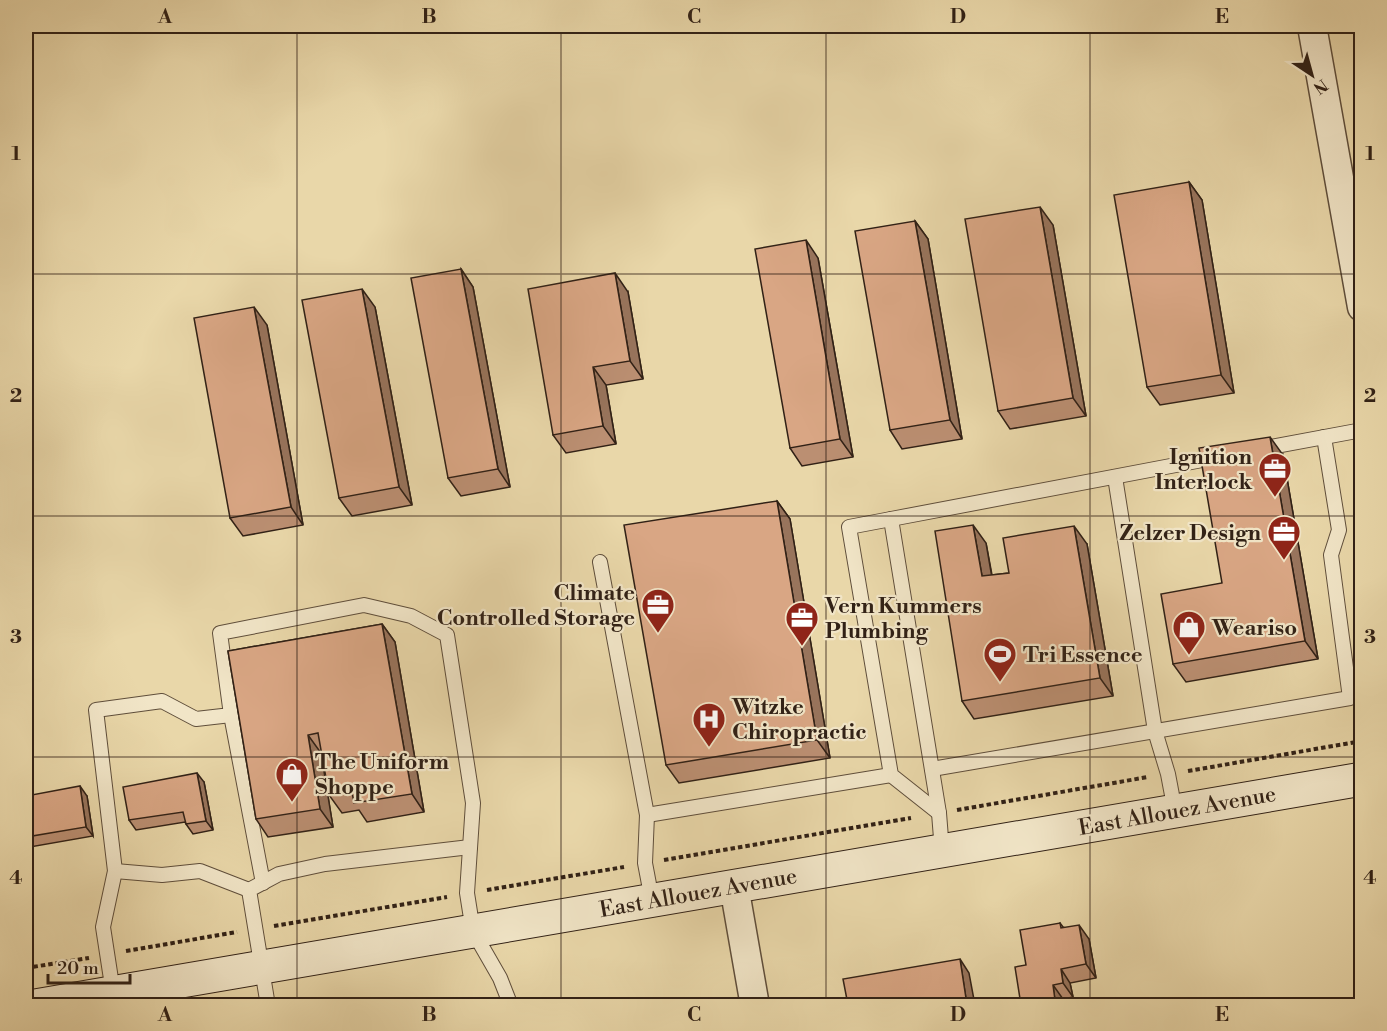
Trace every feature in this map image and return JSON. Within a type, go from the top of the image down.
[{"type":"street","points":[[1312,26],[1362,307]]},
{"type":"street","name":"East Allouez Avenue","points":[[34,1005],[70,1003],[113,992],[1362,779]]},
{"type":"street","points":[[734,886],[751,1005]]},
{"type":"lane","points":[[939,813],[891,775],[849,527],[1362,430]]},
{"type":"lane","points":[[932,769],[1350,698],[1330,555],[1339,530],[1324,437]]},
{"type":"lane","points":[[1115,477],[1155,731],[1168,774],[1175,811]]},
{"type":"lane","points":[[891,519],[939,813],[942,851]]},
{"type":"lane","points":[[600,562],[647,815],[645,863],[651,900]]},
{"type":"lane","points":[[263,883],[231,715],[220,633],[364,605],[411,616],[447,635],[473,803],[467,893],[473,931],[500,978],[511,1005]]},
{"type":"lane","points":[[113,992],[103,927],[115,871],[96,710],[162,700],[196,719],[231,715]]},
{"type":"lane","points":[[647,815],[891,775]]},
{"type":"lane","points":[[115,871],[162,875],[200,871],[249,890],[279,874],[325,864],[470,847]]},
{"type":"lane","points":[[249,890],[268,1005]]},
{"type":"path","points":[[26,968],[1362,741]]},
{"type":"building","points":[[1189,182],[1221,375],[1147,387],[1114,195]]},
{"type":"building","points":[[1040,207],[1073,398],[998,411],[965,219]]},
{"type":"building","points":[[915,221],[950,420],[890,430],[855,231]]},
{"type":"building","points":[[806,240],[840,439],[790,448],[755,249]]},
{"type":"building","points":[[461,269],[498,469],[448,478],[411,278]]},
{"type":"building","points":[[615,273],[630,361],[593,367],[603,426],[553,435],[528,289]]},
{"type":"building","points":[[362,289],[399,487],[339,498],[302,300]]},
{"type":"building","points":[[254,307],[291,507],[230,518],[194,318]]},
{"type":"building","points":[[1270,437],[1305,641],[1173,664],[1161,594],[1222,583],[1199,448]]},
{"type":"building","points":[[777,501],[817,740],[666,765],[624,525]]},
{"type":"building","points":[[973,525],[982,576],[1009,573],[1003,538],[1074,526],[1100,678],[962,701],[935,531]]},
{"type":"building","points":[[382,624],[412,794],[354,803],[352,792],[329,795],[318,733],[308,735],[320,809],[256,819],[228,651]]},
{"type":"building","points":[[197,773],[206,821],[186,824],[183,812],[129,820],[123,787]]},
{"type":"building","points":[[80,786],[86,827],[26,837],[26,796]]},
{"type":"building","points":[[1060,923],[1061,928],[1079,925],[1086,964],[1061,969],[1063,983],[1053,985],[1055,1000],[1021,1005],[1015,967],[1026,965],[1020,930]]},
{"type":"building","points":[[960,959],[967,1005],[848,1005],[843,979]]},
{"type":"place","name":"Ignition Interlock","points":[[1275,498]]},
{"type":"place","name":"Zelzer Design","points":[[1284,561]]},
{"type":"place","name":"Climate Controlled Storage","points":[[658,634]]},
{"type":"place","name":"Vern Kummers Plumbing","points":[[802,647]]},
{"type":"place","name":"Weariso","points":[[1189,656]]},
{"type":"place","name":"Tri Essence","points":[[1000,683]]},
{"type":"place","name":"Witzke Chiropractic","points":[[709,748]]},
{"type":"place","name":"The Uniform Shoppe","points":[[292,803]]}]
